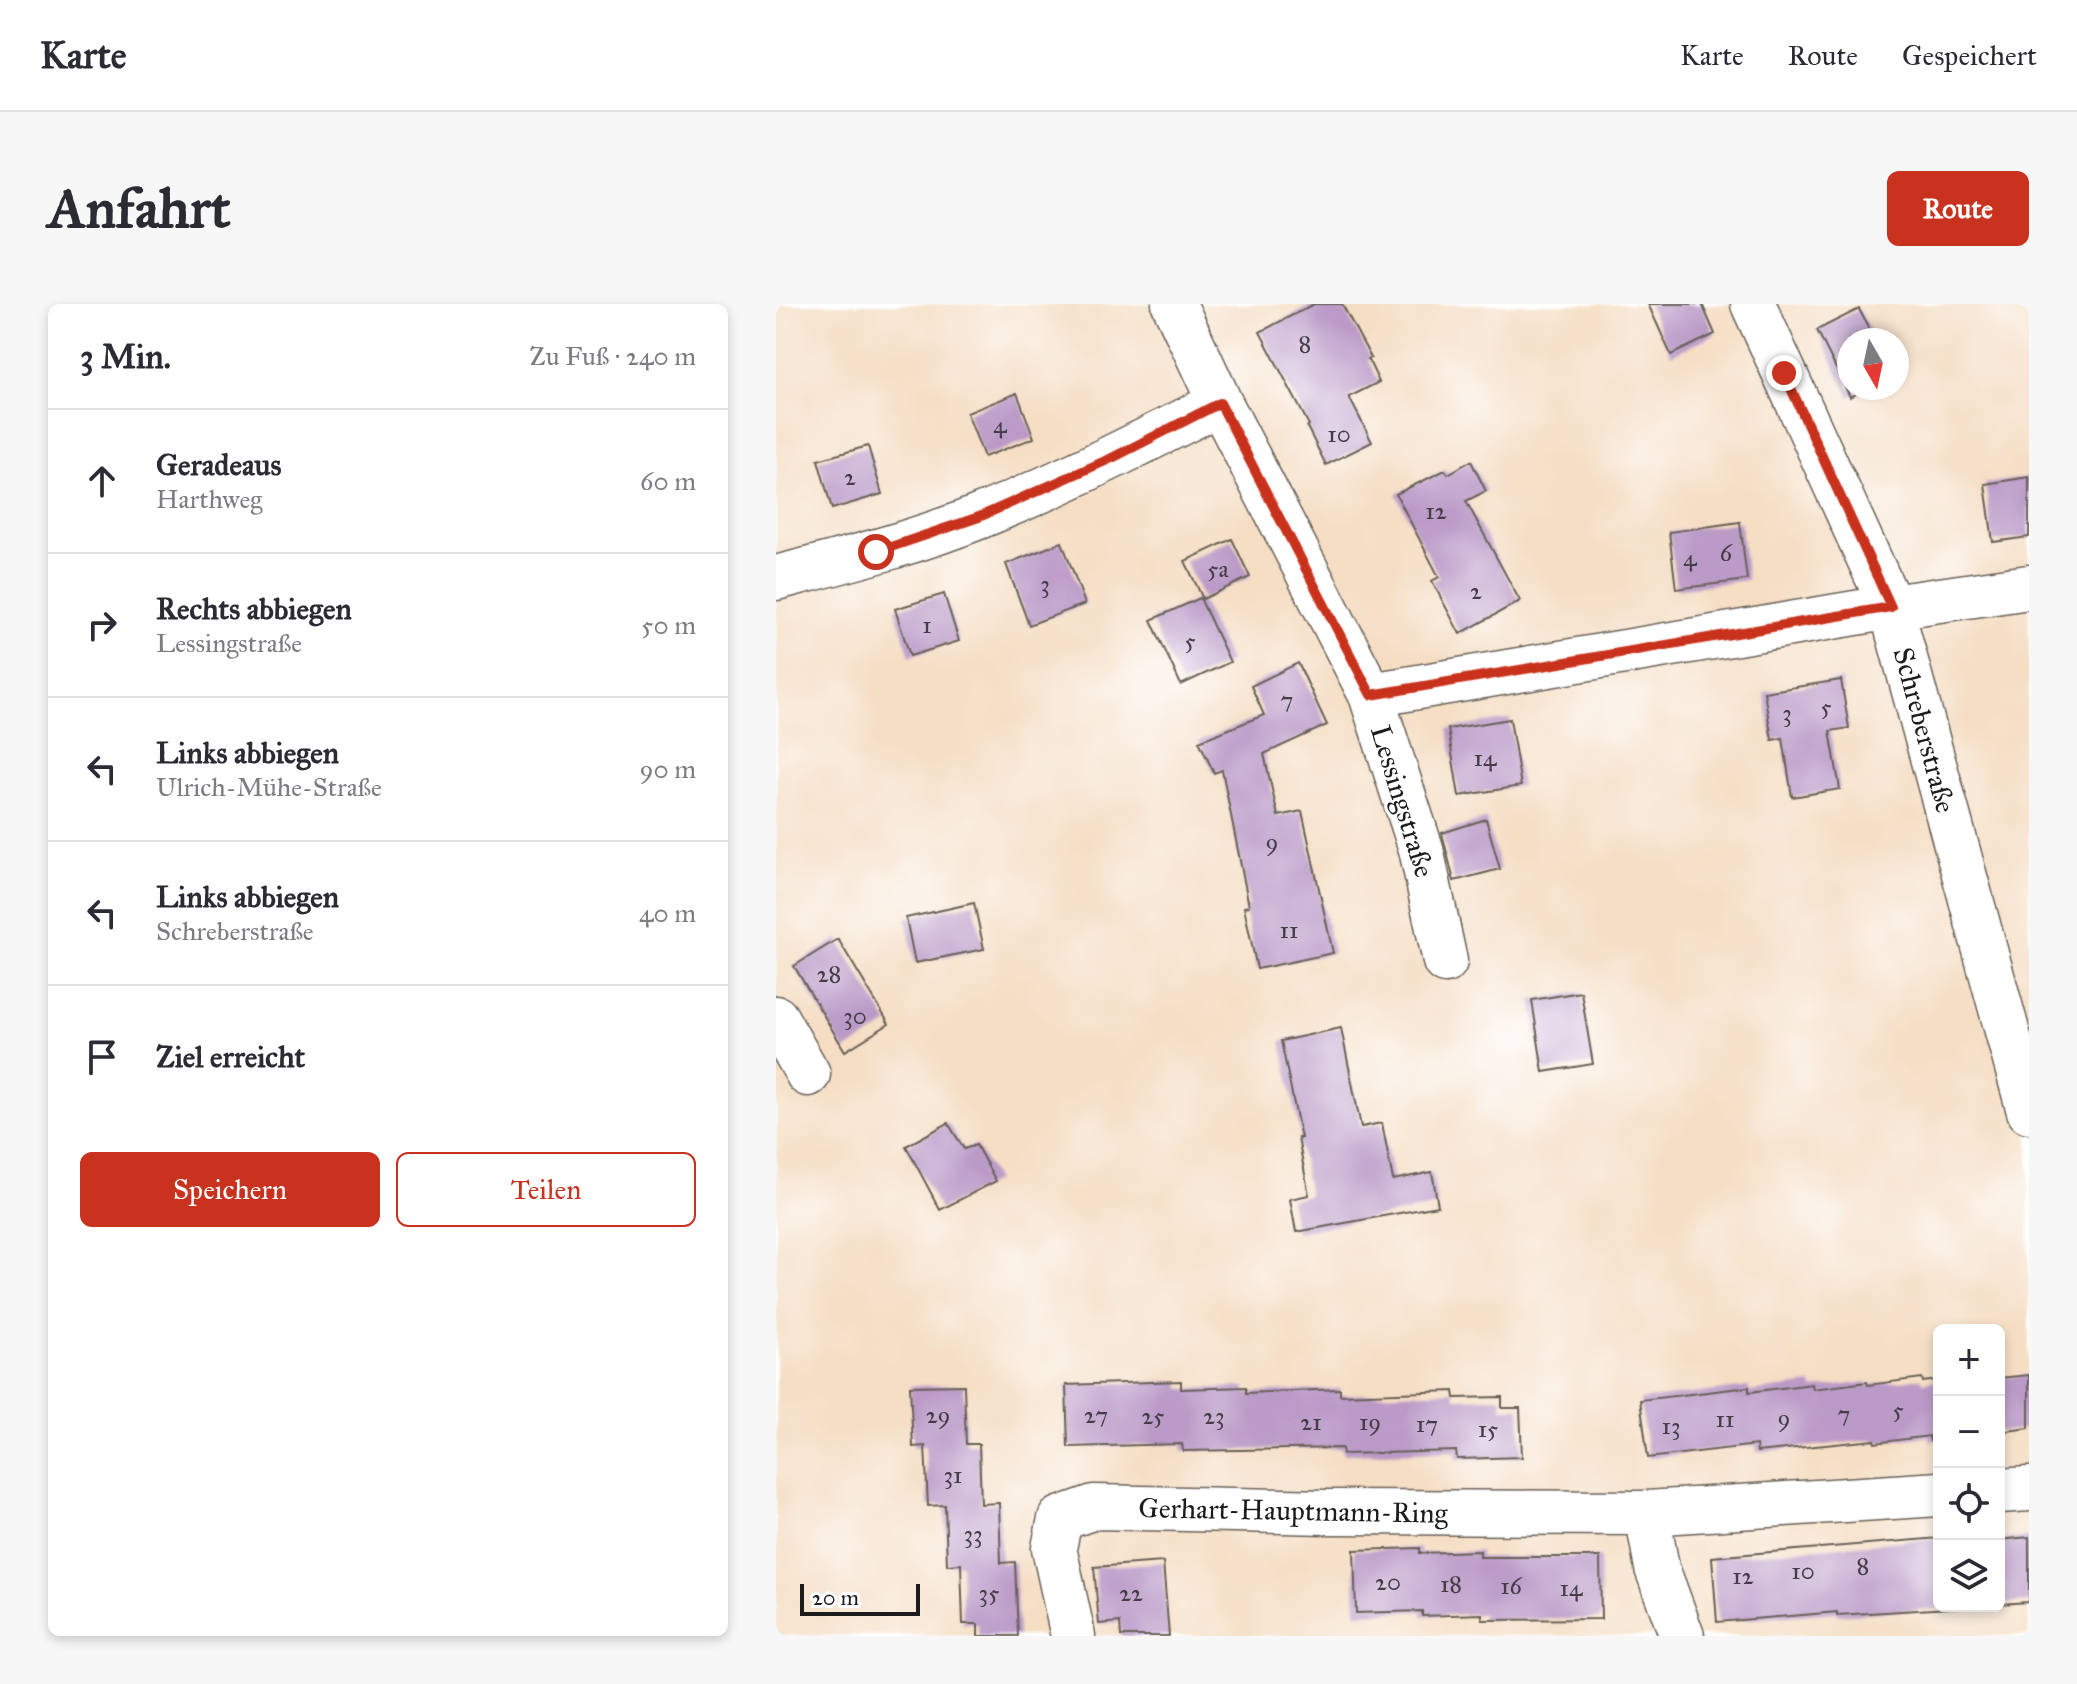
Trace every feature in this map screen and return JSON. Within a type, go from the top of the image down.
[{"type":"street","name":"Lessingstraße","points":[[1174,304],[1220,403],[1371,695],[1421,849],[1445,961]]},
{"type":"street","name":"Schreberstraße","points":[[1753,304],[1891,607],[2015,1005]]},
{"type":"street","points":[[776,578],[876,552],[979,517],[1112,458],[1220,403]]},
{"type":"street","points":[[1371,695],[1891,607],[2029,587]]},
{"type":"street","points":[[2015,1005],[2029,1111]]},
{"type":"street","points":[[776,1018],[808,1074]]},
{"type":"street","points":[[2005,1491],[2029,1489]]},
{"type":"street","name":"Gerhart-Hauptmann-Ring","points":[[1073,1636],[1054,1548],[1060,1519],[1094,1507],[1327,1512],[1647,1513],[1933,1494]]},
{"type":"street","points":[[1647,1513],[1657,1568],[1682,1636]]},
{"type":"building","points":[[1314,304],[1342,304],[1371,358],[1368,359],[1379,382],[1349,397],[1372,442],[1326,465],[1307,427],[1309,425],[1260,332]]},
{"type":"building","points":[[1648,304],[1702,304],[1715,334],[1671,355]]},
{"type":"building","points":[[1859,309],[1869,328],[1837,328],[1837,371],[1817,330]]},
{"type":"building","points":[[1017,393],[1034,438],[984,457],[967,413]]},
{"type":"building","points":[[868,446],[882,494],[832,509],[818,460]]},
{"type":"building","points":[[1471,461],[1486,491],[1466,501],[1520,601],[1460,634],[1432,581],[1439,577],[1396,494],[1445,470],[1448,474]]},
{"type":"building","points":[[2029,477],[2029,537],[1993,542],[1985,484]]},
{"type":"building","points":[[1740,522],[1747,580],[1676,589],[1669,532]]},
{"type":"building","points":[[1232,539],[1250,577],[1203,599],[1185,561]]},
{"type":"building","points":[[1062,542],[1085,604],[1029,625],[1006,564]]},
{"type":"building","points":[[944,594],[959,641],[910,656],[895,609]]},
{"type":"building","points":[[1200,598],[1230,662],[1181,685],[1151,620]]},
{"type":"building","points":[[1298,663],[1327,725],[1264,754],[1278,816],[1302,811],[1333,953],[1257,969],[1244,907],[1249,906],[1222,770],[1214,773],[1199,741],[1264,715],[1251,686]]},
{"type":"building","points":[[1841,680],[1849,728],[1830,731],[1840,789],[1792,797],[1783,738],[1772,740],[1764,692]]},
{"type":"building","points":[[1510,719],[1521,786],[1459,796],[1448,729]]},
{"type":"building","points":[[1486,819],[1500,869],[1454,881],[1442,833]]},
{"type":"building","points":[[974,903],[984,949],[915,963],[906,918]]},
{"type":"building","points":[[838,939],[889,1024],[845,1051],[794,966]]},
{"type":"building","points":[[1581,992],[1593,1064],[1543,1072],[1532,1000]]},
{"type":"building","points":[[1341,1028],[1361,1127],[1382,1123],[1393,1180],[1432,1172],[1438,1206],[1296,1232],[1290,1199],[1309,1195],[1281,1041]]},
{"type":"building","points":[[948,1123],[964,1149],[976,1145],[996,1181],[940,1210],[906,1146]]},
{"type":"building","points":[[2029,1375],[2029,1428],[2005,1431],[2005,1377]]},
{"type":"building","points":[[1922,1378],[1923,1382],[1933,1381],[1933,1440],[1930,1441],[1929,1436],[1757,1452],[1756,1445],[1648,1458],[1640,1400],[1749,1387],[1749,1392],[1812,1384],[1813,1389],[1867,1382],[1868,1385]]},
{"type":"building","points":[[1181,1381],[1181,1389],[1246,1387],[1246,1393],[1340,1389],[1340,1395],[1454,1391],[1455,1398],[1502,1397],[1502,1408],[1520,1408],[1522,1457],[1457,1459],[1456,1451],[1343,1454],[1342,1448],[1183,1451],[1182,1444],[1068,1447],[1066,1385]]},
{"type":"building","points":[[964,1385],[966,1444],[979,1444],[981,1504],[999,1503],[1001,1563],[1015,1562],[1018,1636],[978,1636],[978,1624],[963,1624],[961,1564],[947,1565],[945,1505],[928,1506],[925,1446],[913,1447],[910,1386]]},
{"type":"building","points":[[2029,1537],[2029,1602],[2005,1604],[2005,1539]]},
{"type":"building","points":[[1933,1539],[1933,1609],[1837,1615],[1837,1612],[1717,1622],[1712,1557]]},
{"type":"building","points":[[1420,1548],[1420,1553],[1480,1551],[1480,1557],[1600,1557],[1601,1619],[1482,1620],[1482,1614],[1422,1616],[1422,1611],[1356,1613],[1354,1550]]},
{"type":"building","points":[[1163,1562],[1169,1636],[1121,1636],[1120,1622],[1099,1624],[1094,1567]]},
{"type":"route","points":[[876,552],[979,517],[1112,458],[1220,403],[1371,695],[1891,607],[1784,373]]}]
